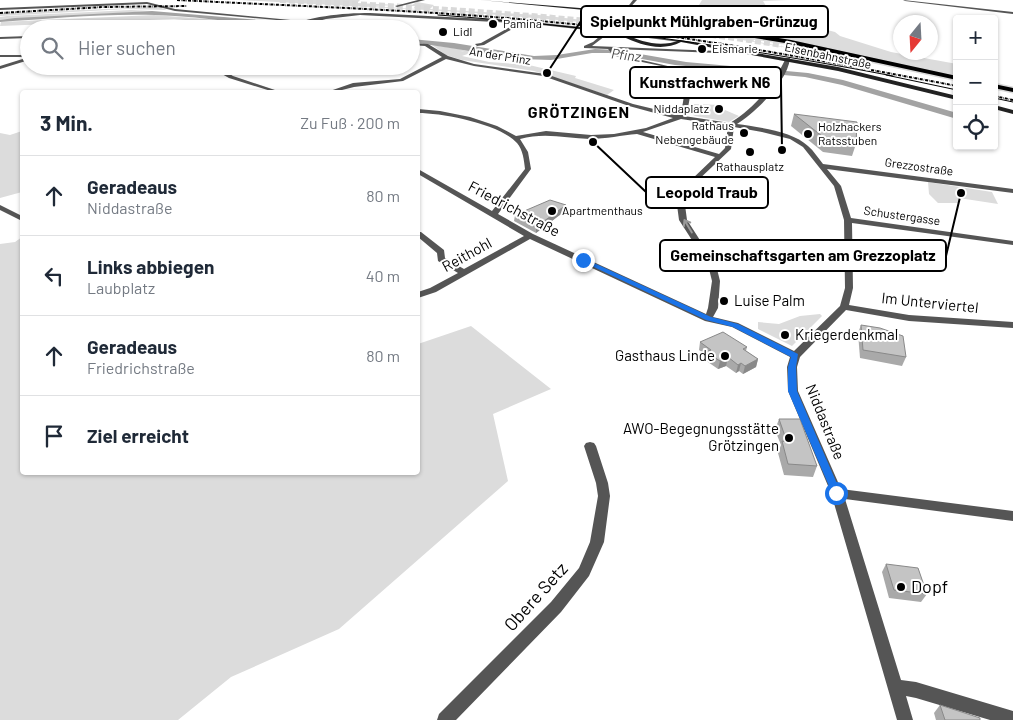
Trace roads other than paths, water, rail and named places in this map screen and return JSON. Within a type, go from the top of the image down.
[{"type":"highway","points":[[624,16],[648,19],[670,26],[668,24],[671,23],[692,30],[696,28],[695,26],[769,38],[896,67]]},
{"type":"highway","points":[[624,16],[896,67]]},
{"type":"highway","points":[[896,67],[782,44],[953,78]]},
{"type":"highway","points":[[998,88],[1013,90]]},
{"type":"street","points":[[397,6],[423,0]]},
{"type":"street","points":[[482,0],[589,10],[624,16],[635,0]]},
{"type":"street","points":[[905,0],[1013,13]]},
{"type":"street","points":[[981,1],[988,8],[998,12]]},
{"type":"street","points":[[0,7],[20,8],[142,3],[175,10],[283,20]]},
{"type":"street","name":"Eisenbahnstraße","points":[[319,20],[360,14],[522,22],[582,28],[680,41],[788,59],[953,97]]},
{"type":"street","points":[[477,45],[522,22]]},
{"type":"street","points":[[607,33],[595,43],[586,47],[608,46],[737,53],[744,51]]},
{"type":"street","points":[[624,35],[635,40],[656,44],[674,44],[680,41]]},
{"type":"street","points":[[0,38],[20,38]]},
{"type":"street","points":[[516,138],[542,131],[589,137],[639,133],[681,116],[685,111],[686,79],[682,71],[615,54],[608,46],[595,43]]},
{"type":"street","name":"An der Pfinz","points":[[420,45],[429,46],[446,57],[474,64],[544,75],[631,105],[731,125]]},
{"type":"street","points":[[0,56],[20,57]]},
{"type":"street","points":[[420,70],[446,57]]},
{"type":"street","points":[[731,125],[748,116],[783,72],[788,59]]},
{"type":"street","points":[[0,68],[20,60]]},
{"type":"street","points":[[228,75],[272,90]]},
{"type":"street","points":[[337,90],[357,84],[401,80],[411,75]]},
{"type":"street","points":[[998,108],[1013,112]]},
{"type":"street","points":[[420,110],[436,111],[472,120],[516,138],[526,152],[528,169],[493,215]]},
{"type":"street","points":[[708,319],[713,308],[716,281],[712,265],[683,220],[682,205],[692,182],[728,149],[731,125]]},
{"type":"street","points":[[731,125],[792,138],[805,146],[822,166],[841,194],[848,220],[850,278],[844,307],[795,356]]},
{"type":"street","points":[[639,133],[719,156]]},
{"type":"street","name":"Grezzostraße","points":[[822,166],[1013,191]]},
{"type":"street","name":"Friedrichstraße","points":[[420,172],[530,236],[708,319],[735,325],[795,356]]},
{"type":"street","points":[[0,207],[20,219]]},
{"type":"street","name":"Schustergasse","points":[[848,220],[1013,243]]},
{"type":"street","points":[[420,236],[441,252],[441,259],[463,272]]},
{"type":"street","name":"Reithohl","points":[[420,294],[433,290],[530,236]]},
{"type":"street","name":"Im Unterviertel","points":[[844,307],[909,318],[1013,325]]},
{"type":"street","name":"Niddastraße","points":[[795,356],[792,367],[793,391],[836,493],[905,720]]},
{"type":"street","name":"Obere Setz","points":[[445,720],[556,607],[584,572],[597,542],[604,496],[602,483],[590,446]]},
{"type":"street","points":[[836,493],[1013,516]]},
{"type":"street","points":[[894,688],[916,690],[1013,719]]},
{"type":"water","points":[[152,11],[258,20],[132,15],[0,22],[0,20]]},
{"type":"water","name":"Pfinz","points":[[420,40],[454,43],[534,56],[557,55],[595,49],[617,50],[686,62],[808,73],[843,80],[953,112],[953,118],[842,85],[805,77],[675,65],[609,53],[592,53],[551,60],[521,59],[420,43]]},
{"type":"tunnel","points":[[280,0],[532,16],[657,28],[782,45]]},
{"type":"tunnel","points":[[623,26],[624,35]]},
{"type":"tram line","points":[[438,15],[609,31],[780,56],[893,76]]},
{"type":"tram line","points":[[886,75],[953,89]]},
{"type":"tram line","points":[[998,99],[1013,102]]},
{"type":"railway","points":[[177,0],[436,13],[591,26],[729,45],[953,85]]},
{"type":"railway","points":[[0,13],[103,7],[187,6]]},
{"type":"railway","points":[[998,97],[1013,100]]},
{"type":"place","name":"Pamina","points":[[493,24]]},
{"type":"place","name":"Lidl","points":[[443,32]]},
{"type":"place","name":"Eismarie","points":[[702,49]]},
{"type":"place","name":"Spielpunkt Mühlgraben-Grünzug","points":[[547,73]]},
{"type":"place","name":"Niddaplatz","points":[[719,109]]},
{"type":"place","name":"Rathaus Nebengebäude","points":[[744,133]]},
{"type":"place","name":"Holzhackers Ratsstuben","points":[[808,134]]},
{"type":"place","name":"Leopold Traub","points":[[593,142]]},
{"type":"place","name":"Kunstfachwerk N6","points":[[782,150]]},
{"type":"place","name":"Rathausplatz","points":[[750,152]]},
{"type":"place","name":"Gemeinschaftsgarten am Grezzoplatz","points":[[961,193]]},
{"type":"place","name":"Apartmenthaus","points":[[552,211]]},
{"type":"place","name":"Luise Palm","points":[[724,301]]},
{"type":"place","name":"Kriegerdenkmal","points":[[785,335]]},
{"type":"place","name":"Gasthaus Linde","points":[[725,356]]},
{"type":"place","name":"AWO-Begegnungsstätte Grötzingen","points":[[789,438]]},
{"type":"place","name":"Dopf","points":[[901,587]]},
{"type":"district","name":"GRÖTZINGEN","points":[[579,112]]}]
